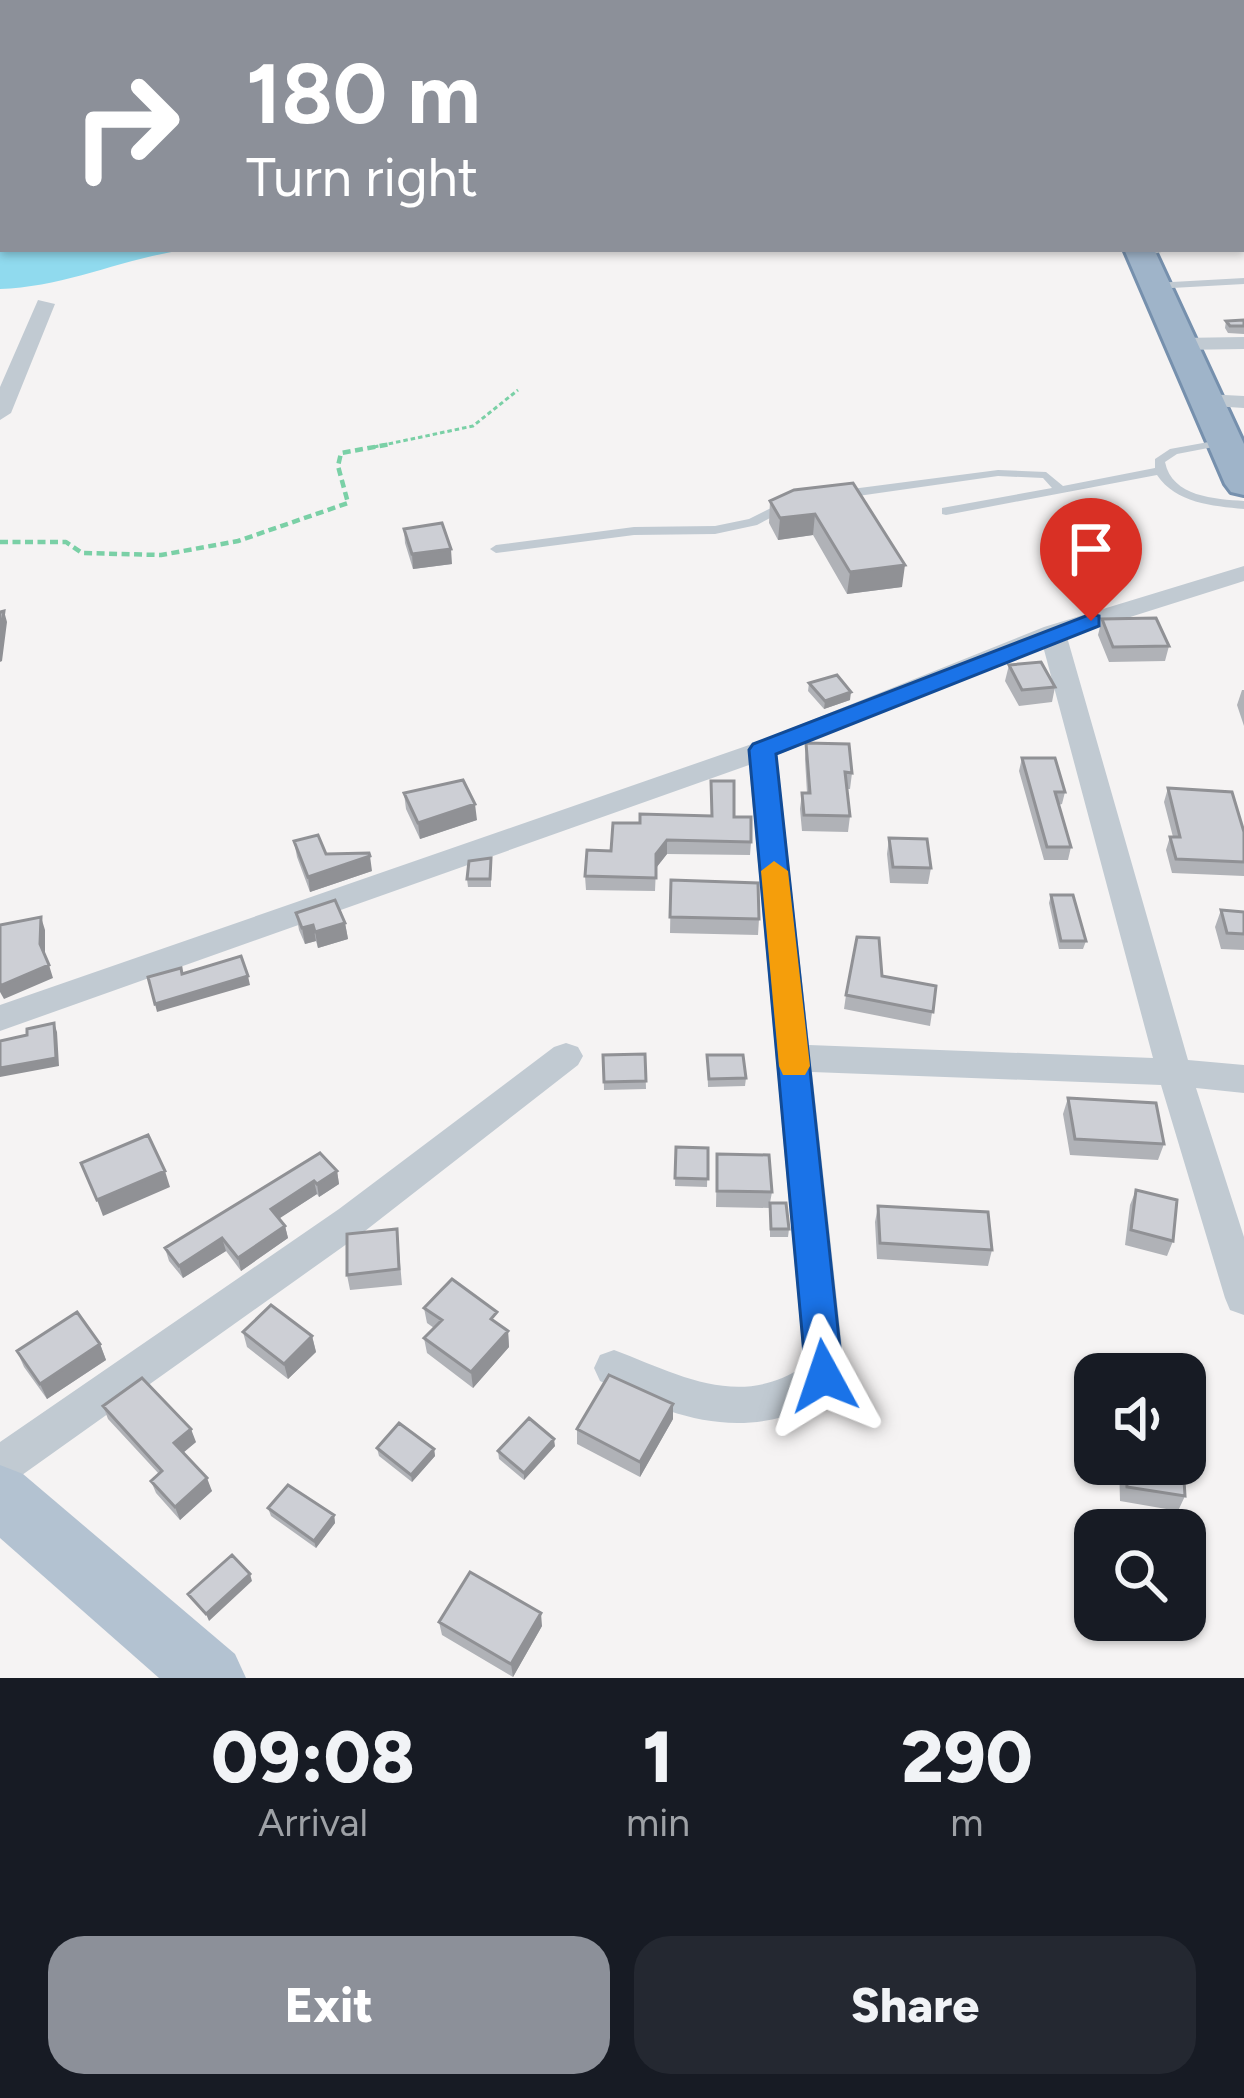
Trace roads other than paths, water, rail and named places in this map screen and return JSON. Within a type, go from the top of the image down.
[{"type":"highway","points":[[1147,252],[1154,286],[1205,400],[1231,442],[1244,484]]},
{"type":"main road","points":[[0,1496],[212,1678]]},
{"type":"street","points":[[0,413],[45,304]]},
{"type":"street","points":[[1179,344],[1244,343]]},
{"type":"street","points":[[1205,400],[1244,402]]},
{"type":"street","points":[[0,1018],[762,750],[1053,633],[1244,573]]},
{"type":"street","points":[[1053,633],[1174,1072],[1244,1298]]},
{"type":"street","points":[[614,1368],[674,1398],[718,1408],[759,1404],[806,1391],[824,1376],[762,750]]},
{"type":"street","points":[[0,1466],[352,1220],[566,1056]]},
{"type":"street","points":[[794,1058],[1174,1072],[1244,1079]]},
{"type":"lane","points":[[1154,286],[1244,281]]},
{"type":"lane","points":[[1159,471],[1159,460],[1174,452],[1231,442]]},
{"type":"lane","points":[[946,511],[1159,471]]},
{"type":"lane","points":[[1159,471],[1187,494],[1244,505]]},
{"type":"lane","points":[[820,496],[998,473],[1046,475],[1061,490]]},
{"type":"lane","points":[[496,550],[650,529],[715,530],[753,522],[777,507],[799,502]]},
{"type":"water","points":[[0,252],[175,252],[49,283],[0,289]]}]
